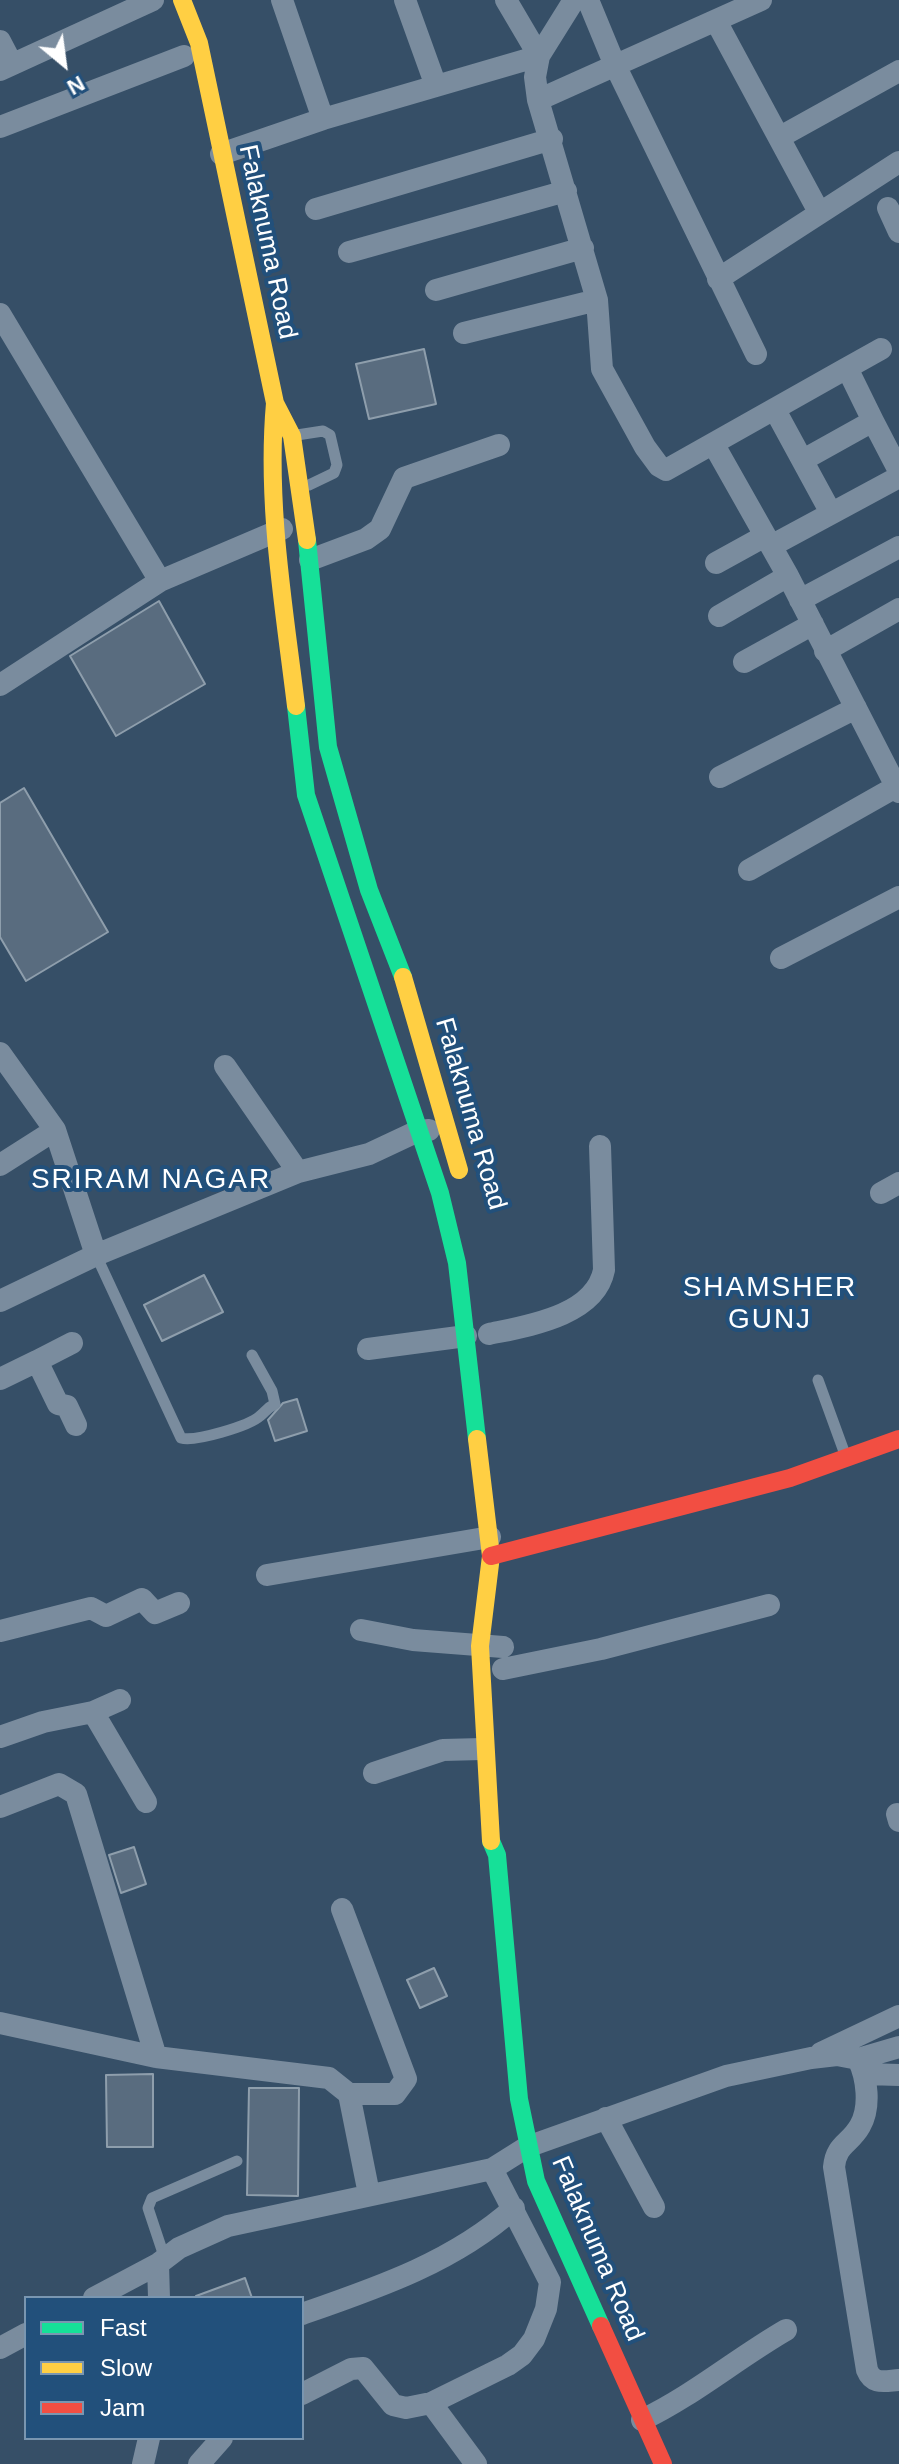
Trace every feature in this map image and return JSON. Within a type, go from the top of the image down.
[{"type":"main road","name":"Falaknuma Road","points":[[182,0],[199,43],[207,93],[275,403],[292,436],[302,488],[328,747],[369,890],[399,963],[464,1184]]},
{"type":"main road","name":"Falaknuma Road","points":[[181,49],[207,93]]},
{"type":"main road","name":"Falaknuma Road","points":[[275,403],[271,447],[275,532],[306,795],[440,1193],[457,1263],[466,1336],[503,1549],[480,1646],[482,1749],[489,1836],[497,1855],[519,2099],[527,2147],[550,2216],[663,2464]]},
{"type":"main road","points":[[503,1549],[790,1478],[899,1439]]},
{"type":"main road","name":"Falaknuma Road","points":[[497,1855],[507,1830],[505,1757]]},
{"type":"street","points":[[282,0],[323,119]]},
{"type":"street","points":[[405,0],[436,86]]},
{"type":"street","points":[[506,0],[539,56]]},
{"type":"street","points":[[574,0],[539,56],[535,77],[538,100],[597,300],[602,369],[659,466],[666,470],[714,445],[881,349]]},
{"type":"street","points":[[588,0],[614,63],[756,354]]},
{"type":"street","points":[[538,100],[614,63],[761,0]]},
{"type":"street","points":[[0,41],[6,67],[159,5]]},
{"type":"street","points":[[716,21],[819,212]]},
{"type":"street","points":[[0,127],[181,49]]},
{"type":"street","points":[[221,154],[323,119],[539,56]]},
{"type":"street","points":[[780,137],[899,71]]},
{"type":"street","points":[[316,209],[552,139]]},
{"type":"street","points":[[718,279],[899,162]]},
{"type":"street","points":[[349,252],[566,191]]},
{"type":"street","points":[[888,208],[899,232]]},
{"type":"street","points":[[436,290],[583,248]]},
{"type":"street","points":[[464,333],[597,300]]},
{"type":"street","points":[[0,314],[160,581]]},
{"type":"street","points":[[847,368],[899,471]]},
{"type":"street","points":[[775,410],[831,513]]},
{"type":"street","points":[[803,460],[873,421]]},
{"type":"street","points":[[310,560],[366,539],[380,529],[388,517],[396,488],[404,478],[499,445]]},
{"type":"street","points":[[714,445],[788,576],[898,788],[749,870]]},
{"type":"street","points":[[716,563],[831,513],[899,477]]},
{"type":"street","points":[[0,685],[160,581],[305,519]]},
{"type":"street","points":[[800,600],[899,547]]},
{"type":"street","points":[[719,616],[788,576]]},
{"type":"street","points":[[825,651],[898,610]]},
{"type":"street","points":[[744,662],[813,624]]},
{"type":"street","points":[[720,777],[856,708]]},
{"type":"street","points":[[781,958],[899,897]]},
{"type":"street","points":[[0,1053],[55,1130],[96,1255]]},
{"type":"street","points":[[225,1066],[298,1172]]},
{"type":"street","points":[[0,1301],[96,1255],[298,1172],[369,1154],[418,1131],[446,1129]]},
{"type":"street","points":[[0,1165],[55,1130]]},
{"type":"street","points":[[489,1335],[547,1322],[572,1308],[599,1284],[604,1270],[600,1146]]},
{"type":"street","points":[[368,1349],[466,1336]]},
{"type":"street","points":[[0,1379],[72,1343]]},
{"type":"street","points":[[37,1361],[58,1404],[67,1406],[76,1425]]},
{"type":"street","points":[[267,1575],[503,1549]]},
{"type":"street","points":[[0,1631],[91,1608],[106,1616],[142,1599],[155,1613],[179,1603]]},
{"type":"street","points":[[361,1630],[413,1640],[480,1646],[504,1658],[601,1649],[769,1605]]},
{"type":"street","points":[[0,1737],[43,1722],[93,1712],[120,1700]]},
{"type":"street","points":[[93,1712],[146,1802]]},
{"type":"street","points":[[374,1773],[443,1750],[482,1749]]},
{"type":"street","points":[[0,1807],[59,1784],[76,1794],[156,2057]]},
{"type":"street","points":[[0,2023],[156,2057],[329,2078],[349,2094],[395,2094],[403,2088],[406,2079],[342,1909]]},
{"type":"street","points":[[811,2058],[899,2016]]},
{"type":"street","points":[[862,2067],[899,2047]]},
{"type":"street","points":[[98,2296],[228,2226],[492,2169],[527,2147],[726,2076],[837,2055],[862,2067],[899,2075]]},
{"type":"street","points":[[862,2067],[860,2126],[837,2149],[834,2167],[867,2370],[871,2378],[878,2382],[899,2380]]},
{"type":"street","points":[[349,2094],[369,2194]]},
{"type":"street","points":[[606,2118],[654,2207]]},
{"type":"street","points":[[304,2393],[351,2369],[363,2368],[393,2405],[406,2408],[431,2403],[522,2355],[534,2339],[546,2309],[550,2282],[492,2169]]},
{"type":"street","points":[[304,2313],[413,2272],[487,2232],[514,2208]]},
{"type":"street","points":[[159,2296],[161,2262]]},
{"type":"street","points":[[642,2420],[691,2396],[711,2377],[786,2330]]},
{"type":"street","points":[[0,2348],[24,2335]]},
{"type":"street","points":[[431,2403],[476,2464]]},
{"type":"street","points":[[143,2464],[149,2440]]},
{"type":"street","points":[[199,2464],[220,2440]]},
{"type":"lane","points":[[292,436],[323,431],[330,435],[337,465],[334,473],[302,488]]},
{"type":"lane","points":[[96,1255],[181,1438],[193,1441],[259,1417],[275,1404],[272,1391],[252,1355]]},
{"type":"lane","points":[[818,1380],[846,1458]]},
{"type":"lane","points":[[161,2262],[148,2208],[152,2198],[237,2161]]},
{"type":"building","points":[[424,349],[436,404],[369,419],[356,364]]},
{"type":"building","points":[[159,601],[205,684],[116,736],[70,656]]},
{"type":"building","points":[[24,788],[108,932],[26,981],[0,937],[0,803]]},
{"type":"building","points":[[204,1275],[223,1312],[162,1341],[144,1305]]},
{"type":"building","points":[[297,1399],[307,1431],[275,1441],[268,1420],[283,1403]]},
{"type":"building","points":[[134,1847],[146,1884],[121,1893],[109,1855]]},
{"type":"building","points":[[434,1968],[447,1996],[420,2008],[407,1980]]},
{"type":"building","points":[[153,2074],[153,2147],[107,2147],[106,2075]]},
{"type":"building","points":[[249,2088],[299,2088],[298,2196],[247,2195]]},
{"type":"building","points":[[245,2278],[251,2296],[196,2296]]},
{"type":"traffic: fast","points":[[307,540],[328,747],[369,890],[403,977]]},
{"type":"traffic: fast","points":[[296,706],[306,795],[440,1193],[457,1263],[477,1439]]},
{"type":"traffic: fast","points":[[491,1841],[497,1855],[519,2099],[536,2181],[601,2326]]},
{"type":"traffic: slow","points":[[182,0],[199,43],[275,403],[292,436],[307,540]]},
{"type":"traffic: slow","points":[[275,403],[275,517],[296,706]]},
{"type":"traffic: slow","points":[[403,977],[459,1170]]},
{"type":"traffic: slow","points":[[477,1439],[491,1556],[480,1646],[491,1841]]},
{"type":"traffic: jam","points":[[491,1556],[790,1478],[899,1439]]},
{"type":"traffic: jam","points":[[601,2326],[663,2464]]},
{"type":"district","name":"SRIRAM NAGAR","points":[[151,1180]]},
{"type":"district","name":"SHAMSHER GUNJ","points":[[770,1304]]}]
